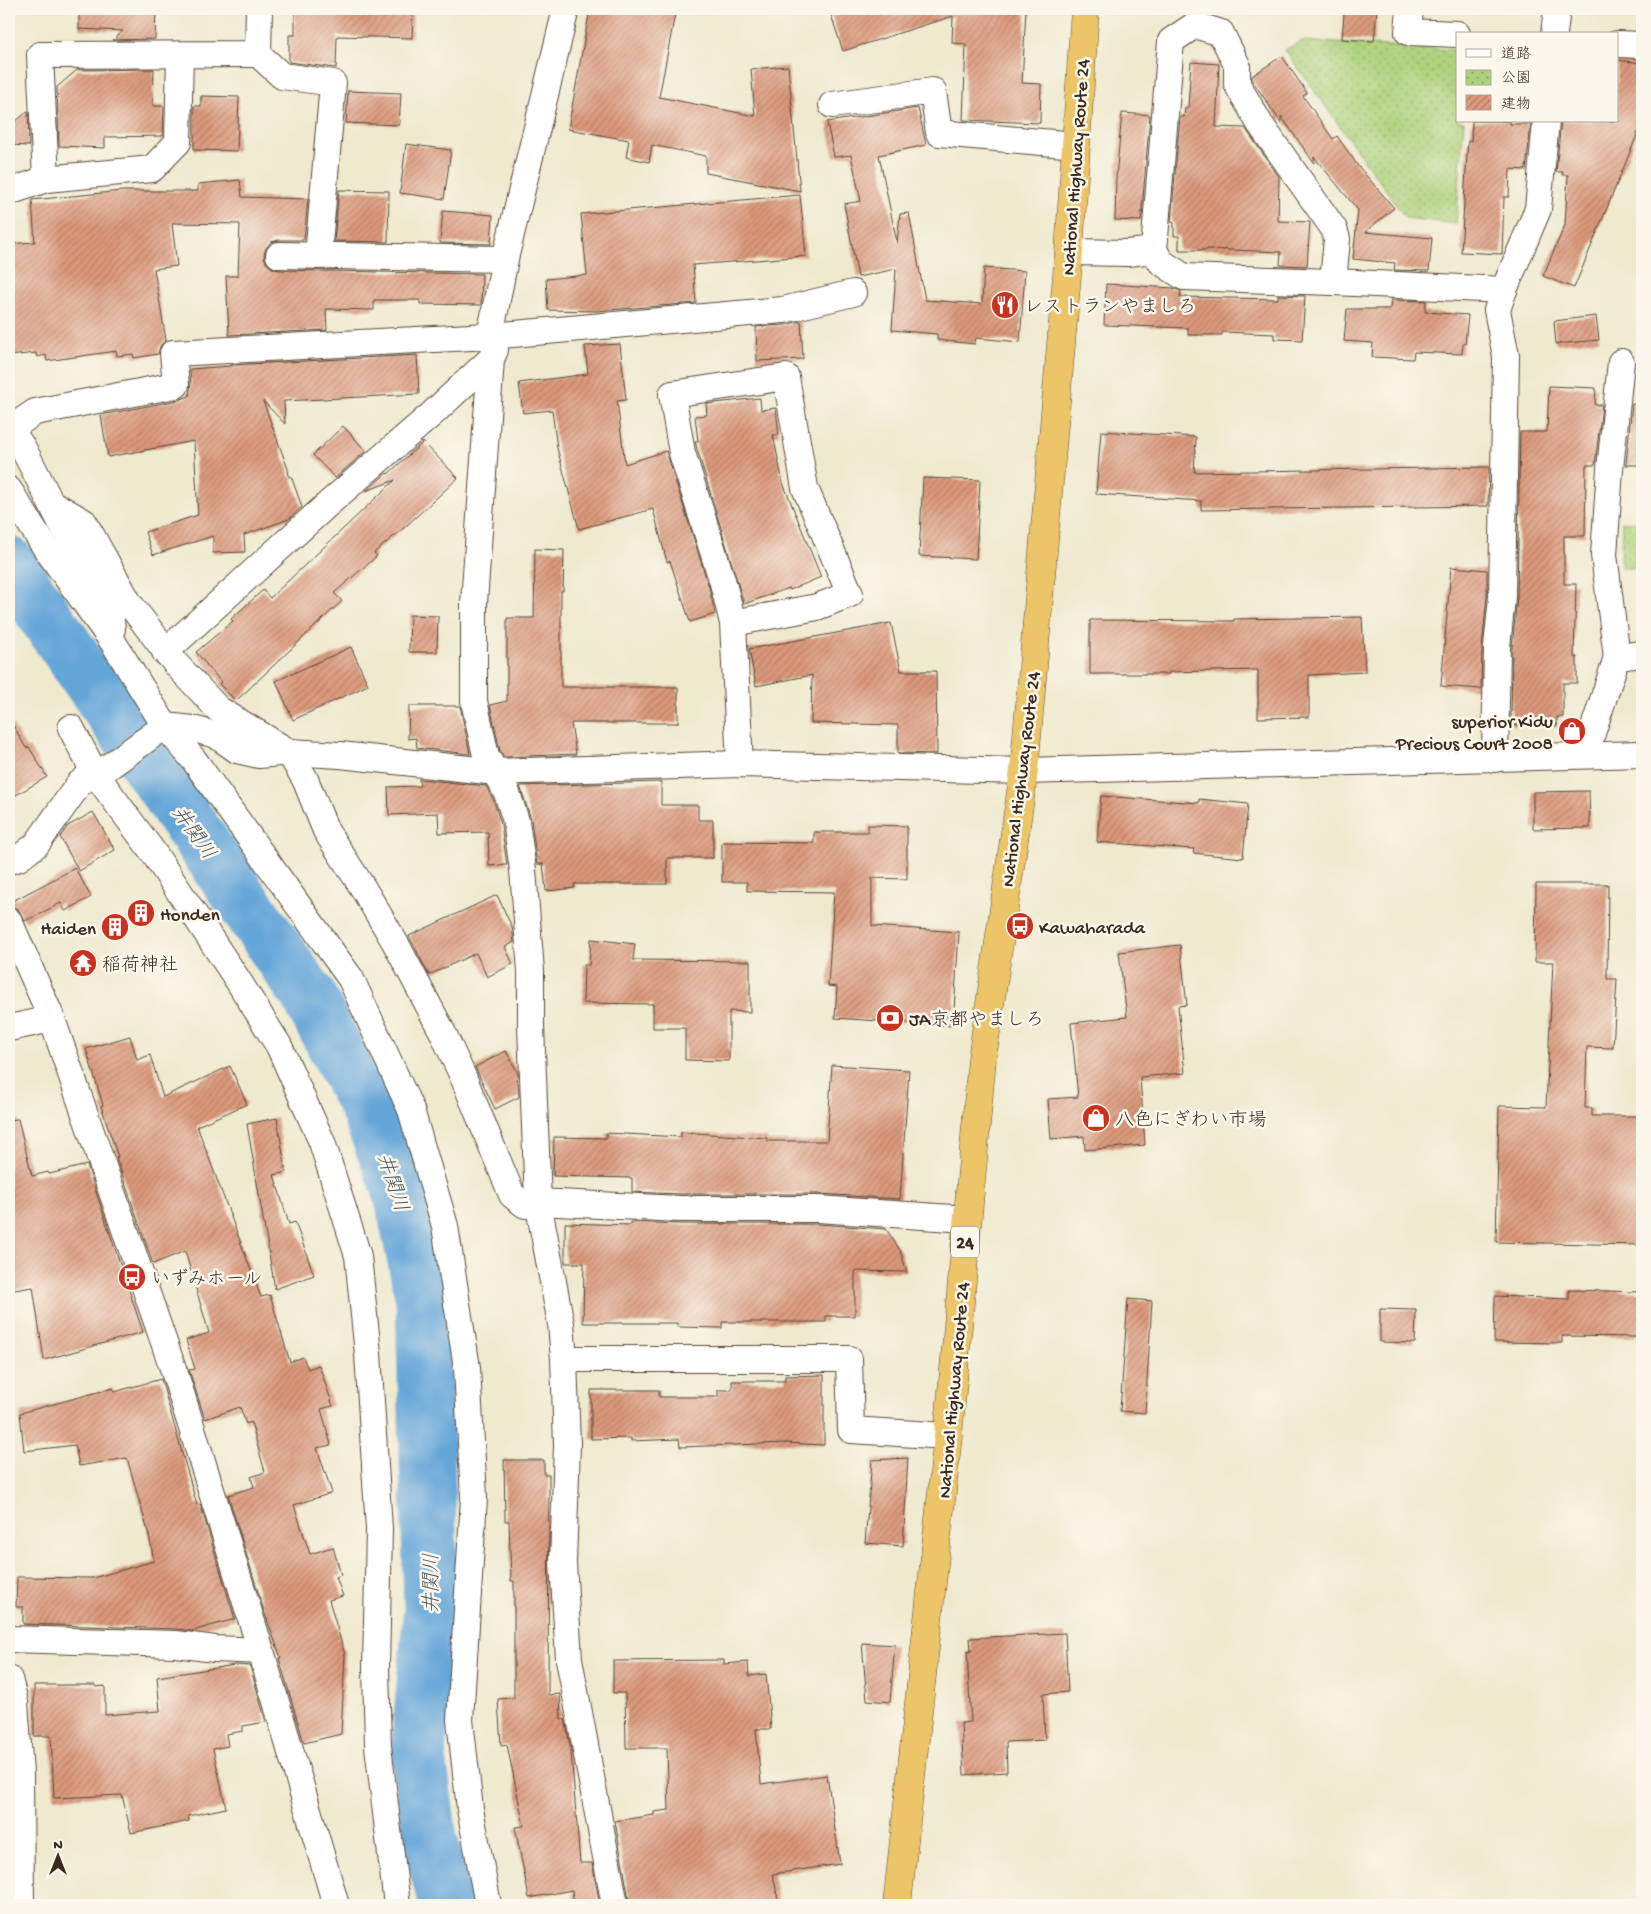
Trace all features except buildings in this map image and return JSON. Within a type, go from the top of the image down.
[{"type":"highway","name":"National Highway Route 24","points":[[897,1905],[948,1436],[982,1058],[1024,771],[1069,252],[1085,9]]},
{"type":"street","points":[[258,54],[259,9]]},
{"type":"street","points":[[566,9],[505,259],[490,348],[474,603],[474,701],[486,756],[506,793],[516,821],[523,870],[531,971],[531,1026],[538,1202],[561,1324],[564,1359],[567,1445],[563,1563],[569,1660],[616,1905]]},
{"type":"street","points":[[1410,9],[1408,32],[1456,34]]},
{"type":"street","points":[[1554,32],[1557,9]]},
{"type":"street","points":[[1333,282],[1337,239],[1334,228],[1260,124],[1237,84],[1237,65],[1221,33],[1195,25],[1172,41],[1154,250],[1161,262],[1184,277],[1504,290]]},
{"type":"street","points":[[1618,44],[1642,46]]},
{"type":"street","points":[[46,179],[40,55],[258,54],[282,76],[333,83],[318,256]]},
{"type":"street","points":[[9,192],[46,179],[152,169],[178,142],[180,55]]},
{"type":"street","points":[[832,105],[933,92],[939,133],[1076,145]]},
{"type":"street","points":[[1495,759],[1497,647],[1502,597],[1506,356],[1497,310],[1538,209],[1546,122]]},
{"type":"street","points":[[1069,252],[1128,253],[1154,250]]},
{"type":"street","points":[[278,255],[505,259]]},
{"type":"street","points":[[113,642],[110,610],[66,534],[24,448],[9,429],[35,412],[176,385],[173,353],[490,348],[784,310],[853,293]]},
{"type":"street","points":[[165,652],[328,504],[432,414],[490,348]]},
{"type":"street","points":[[1585,755],[1617,657],[1604,555],[1610,469],[1621,362]]},
{"type":"street","points":[[733,623],[817,608],[850,594],[805,488],[786,377],[672,394],[682,452],[723,583],[733,623],[740,764]]},
{"type":"street","points":[[9,490],[46,547],[113,642],[160,729],[194,760],[351,979],[411,1110],[445,1226],[467,1368],[474,1498],[460,1720],[470,1809],[488,1905]]},
{"type":"street","points":[[51,503],[84,522],[129,603],[165,652],[218,709],[289,752],[305,779],[326,832],[363,888],[396,944],[443,1033],[512,1195],[525,1205],[538,1202],[680,1209],[818,1209],[967,1219]]},
{"type":"street","points":[[1617,657],[1642,654]]},
{"type":"street","points":[[71,728],[101,770],[279,1046],[322,1142],[358,1256],[368,1354],[379,1528],[376,1668],[378,1746],[397,1905]]},
{"type":"street","points":[[9,861],[19,858],[36,845],[79,784],[160,729],[193,729],[216,735],[237,750],[259,755],[289,752],[340,755],[496,772],[740,764],[1024,771],[1642,754]]},
{"type":"street","points":[[9,921],[52,1019],[176,1377],[261,1651],[336,1905]]},
{"type":"street","points":[[9,1028],[52,1019]]},
{"type":"street","points":[[564,1359],[849,1359],[852,1430],[948,1436]]},
{"type":"street","points":[[9,1639],[176,1644],[215,1649],[261,1651]]},
{"type":"street","points":[[9,1679],[15,1702],[20,1772],[21,1905]]},
{"type":"green space","points":[[1302,41],[1456,50],[1456,122],[1464,122],[1456,224],[1406,218],[1285,50]]},
{"type":"green space","points":[[1622,522],[1642,522],[1642,568],[1621,568]]},
{"type":"waterway","name":"井関川","points":[[9,564],[308,995],[368,1110],[400,1190],[423,1300],[431,1608],[418,1751],[430,1839],[446,1905]]},
{"type":"place","name":"レストランやましろ","points":[[1005,305]]},
{"type":"place","name":"superior Kidu Precious Court 2008","points":[[1572,731]]},
{"type":"place","name":"Honden","points":[[141,913]]},
{"type":"place","name":"Kawaharada","points":[[1020,926]]},
{"type":"place","name":"Haiden","points":[[115,927]]},
{"type":"place","name":"稲荷神社","points":[[83,963]]},
{"type":"place","name":"JA京都やましろ","points":[[890,1018]]},
{"type":"place","name":"八色にぎわい市場","points":[[1096,1118]]},
{"type":"place","name":"いずみホール","points":[[132,1277]]}]
